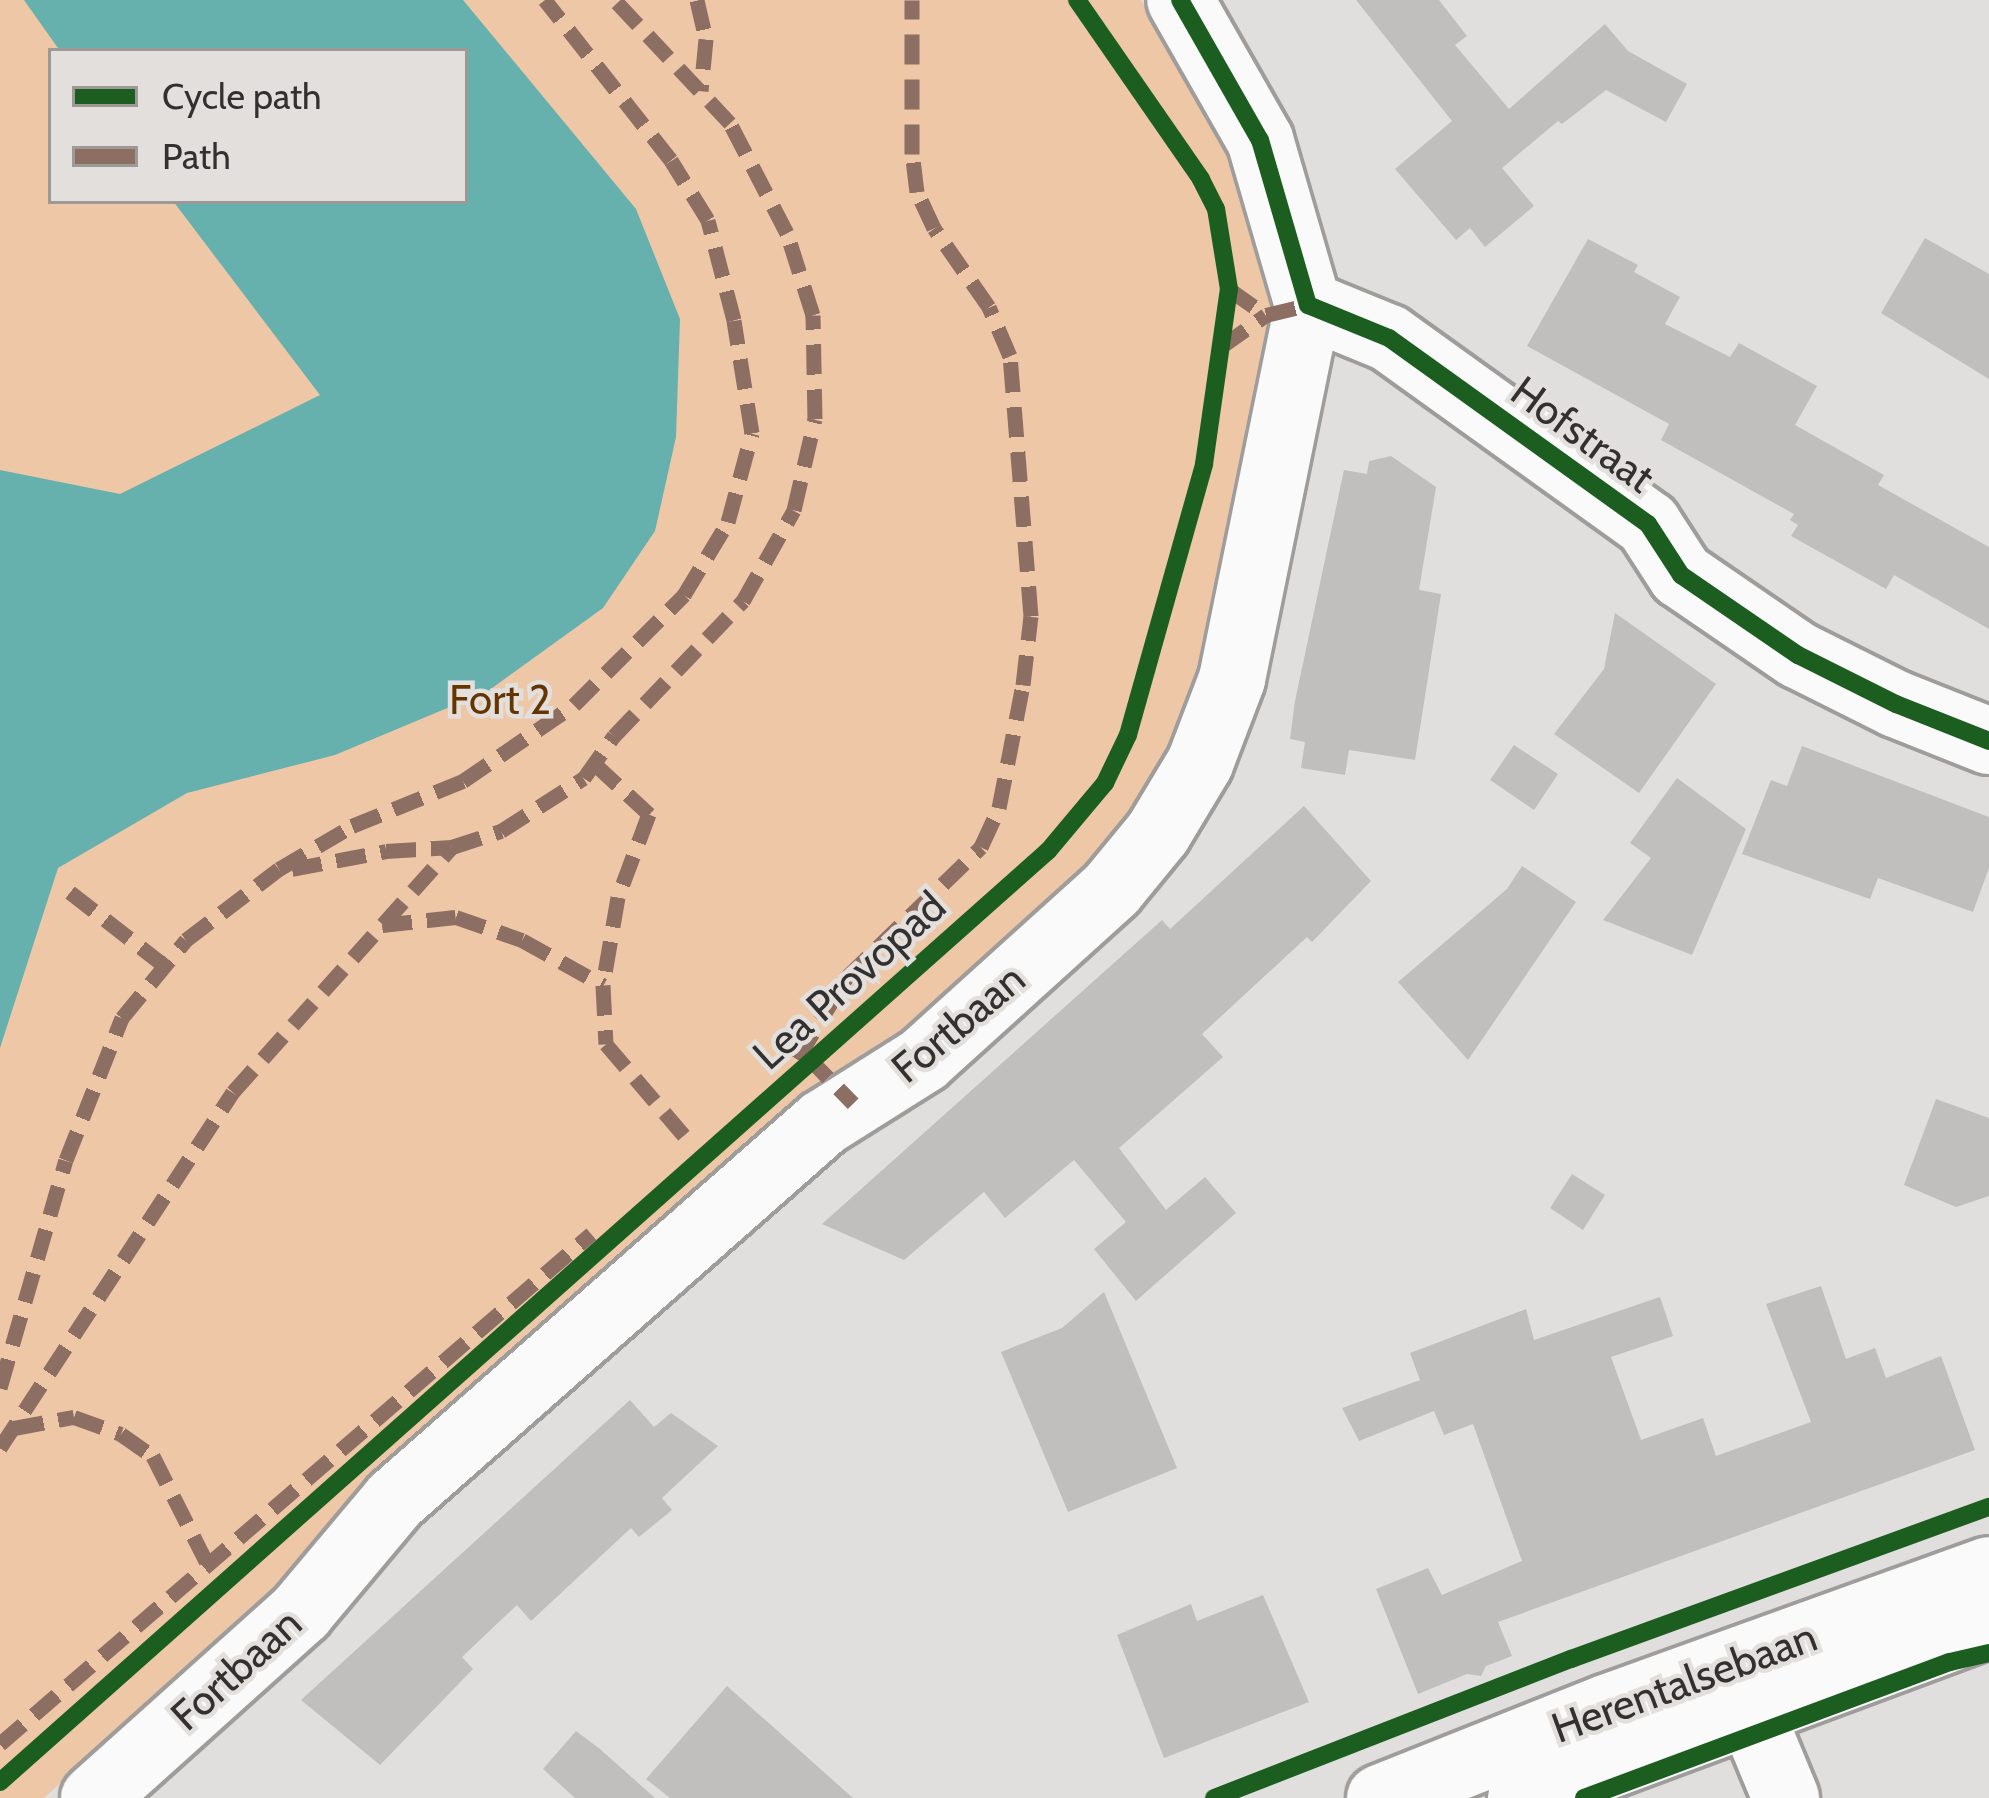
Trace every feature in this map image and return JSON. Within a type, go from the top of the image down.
[{"type":"street","name":"Fortbaan","points":[[94,1798],[301,1612],[395,1500],[823,1123],[923,1060],[1112,890],[1146,848],[1200,763],[1232,679],[1308,305],[1260,140],[1180,0]]},
{"type":"street","name":"Hofstraat","points":[[1308,305],[1389,338],[1648,524],[1681,575],[1798,655],[1896,704],[1989,741]]},
{"type":"street","name":"Herentalsebaan","points":[[1521,1798],[1989,1570]]},
{"type":"street","name":"Herentalsebaan","points":[[1380,1798],[1741,1689],[1989,1624]]},
{"type":"street","points":[[1741,1689],[1786,1798]]},
{"type":"green space","name":"Fort 2","points":[[0,0],[1141,0],[1229,153],[1274,305],[1265,375],[1201,670],[1170,748],[1131,815],[1088,867],[903,1033],[803,1096],[371,1477],[277,1589],[44,1798],[0,1798]]},
{"type":"water","points":[[24,0],[463,0],[636,209],[680,319],[676,437],[655,531],[603,608],[488,691],[335,755],[187,793],[58,868],[0,1048],[0,470],[120,494],[320,395],[175,204],[468,204],[468,48],[58,48]]},
{"type":"building","points":[[1356,0],[1439,0],[1467,36],[1455,45],[1509,109],[1605,24],[1628,51],[1687,84],[1666,122],[1606,90],[1562,124],[1558,121],[1502,168],[1534,206],[1485,247],[1470,228],[1456,240],[1395,169],[1452,121]]},
{"type":"building","points":[[1925,238],[1989,274],[1989,379],[1881,313]]},
{"type":"building","points":[[1588,239],[1638,265],[1634,272],[1680,297],[1665,324],[1730,357],[1739,343],[1817,386],[1795,425],[1884,475],[1878,485],[1989,547],[1989,629],[1894,575],[1886,589],[1791,536],[1798,525],[1790,520],[1794,514],[1661,440],[1669,424],[1527,346]]},
{"type":"building","points":[[1391,456],[1436,487],[1419,590],[1441,594],[1415,760],[1349,750],[1345,775],[1301,768],[1305,742],[1290,739],[1295,701],[1344,470],[1367,474],[1369,461]]},
{"type":"building","points":[[1615,613],[1716,684],[1639,793],[1554,734],[1604,669]]},
{"type":"building","points":[[1514,745],[1558,774],[1534,810],[1490,780]]},
{"type":"building","points":[[1802,746],[1989,817],[1989,868],[1973,912],[1878,878],[1870,899],[1742,854],[1771,780],[1787,786]]},
{"type":"building","points":[[1677,778],[1746,829],[1692,955],[1603,920],[1651,858],[1630,843]]},
{"type":"building","points":[[1304,806],[1371,881],[1312,942],[1307,937],[1202,1034],[1223,1057],[1119,1148],[1166,1210],[1205,1177],[1236,1213],[1136,1301],[1094,1249],[1126,1222],[1074,1160],[1005,1218],[984,1192],[904,1260],[822,1224],[1162,920],[1170,929]]},
{"type":"building","points":[[1522,866],[1576,902],[1468,1060],[1398,982],[1507,889]]},
{"type":"building","points":[[1936,1099],[1989,1118],[1989,1196],[1956,1207],[1904,1185]]},
{"type":"building","points":[[1572,1174],[1605,1195],[1583,1230],[1550,1208]]},
{"type":"building","points":[[1821,1286],[1846,1359],[1875,1348],[1886,1378],[1941,1356],[1975,1450],[1498,1622],[1512,1656],[1486,1666],[1481,1676],[1467,1674],[1418,1694],[1376,1589],[1428,1568],[1442,1595],[1522,1561],[1473,1424],[1444,1435],[1434,1411],[1359,1441],[1342,1408],[1420,1380],[1410,1353],[1526,1309],[1534,1340],[1660,1297],[1673,1336],[1611,1357],[1641,1440],[1703,1418],[1716,1456],[1811,1422],[1766,1304]]},
{"type":"building","points":[[1104,1292],[1177,1468],[1068,1512],[1001,1352],[1062,1328]]},
{"type":"building","points":[[630,1400],[654,1427],[671,1413],[718,1446],[662,1498],[672,1510],[639,1537],[631,1528],[531,1621],[517,1605],[462,1657],[473,1669],[380,1765],[301,1700]]},
{"type":"building","points":[[1263,1595],[1309,1702],[1164,1758],[1117,1635],[1191,1604],[1197,1621]]},
{"type":"building","points":[[727,1686],[853,1798],[670,1798],[646,1779]]},
{"type":"building","points":[[576,1731],[655,1798],[575,1798],[543,1769]]},
{"type":"marked path","points":[[0,1388],[66,1160],[122,1018],[186,940],[279,869],[352,826],[463,781],[574,705],[684,595],[728,522],[752,433],[734,320],[708,220],[671,160],[545,0]]},
{"type":"marked path","points":[[0,1448],[233,1092],[452,847],[501,831],[584,778],[614,736],[743,601],[794,510],[815,419],[813,315],[787,233],[730,123],[615,0]]},
{"type":"marked path","points":[[697,0],[706,39],[701,91]]},
{"type":"marked path","points":[[797,1059],[846,978],[981,847],[999,808],[1031,616],[1010,356],[989,307],[934,228],[917,192],[912,154],[912,0]]},
{"type":"marked path","points":[[1229,289],[1266,315],[1308,305]]},
{"type":"marked path","points":[[1221,347],[1266,315]]},
{"type":"marked path","points":[[595,764],[649,814],[618,897],[603,985]]},
{"type":"marked path","points":[[292,869],[386,851],[452,847]]},
{"type":"marked path","points":[[70,892],[165,966]]},
{"type":"marked path","points":[[382,925],[456,917],[522,940],[603,985],[606,1044],[694,1147]]},
{"type":"marked path","points":[[807,1056],[853,1103]]},
{"type":"marked path","points":[[0,1744],[591,1234]]},
{"type":"marked path","points":[[14,1428],[74,1417],[121,1434],[153,1456],[206,1561]]},
{"type":"cycle path","name":"Lea Provopad","points":[[0,1782],[1048,851],[1105,783],[1128,735],[1204,464],[1229,289],[1216,209],[1201,179],[1077,0]]},
{"type":"cycle path","points":[[1180,0],[1260,140],[1308,305]]},
{"type":"cycle path","points":[[1308,305],[1389,338],[1648,524],[1681,575],[1798,655],[1896,704],[1989,741]]},
{"type":"cycle path","points":[[1214,1798],[1571,1659],[1989,1507]]},
{"type":"cycle path","points":[[1584,1798],[1950,1662],[1989,1653]]}]
